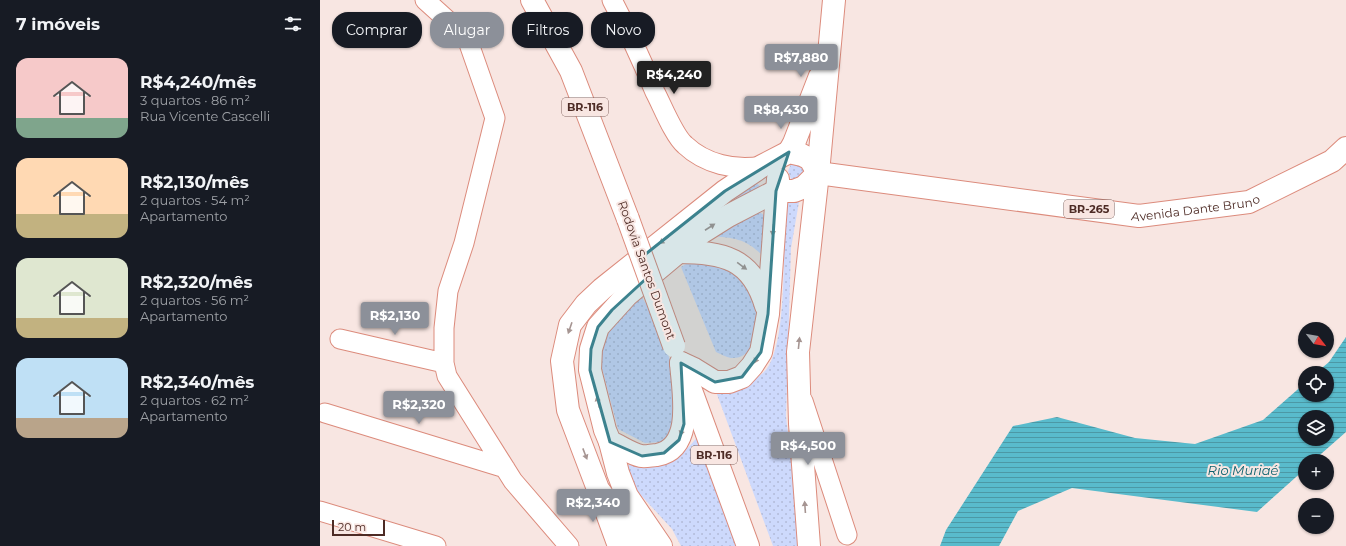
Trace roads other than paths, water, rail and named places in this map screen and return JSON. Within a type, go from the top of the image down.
[{"type":"main road","name":"Rodovia Santos Dumont","points":[[532,0],[572,71],[748,546]]},
{"type":"main road","points":[[809,546],[800,424],[798,352],[818,173],[834,0]]},
{"type":"main road","points":[[678,355],[694,369],[715,382],[729,382],[742,377],[752,366],[761,352],[768,314],[776,191],[780,173],[803,122],[831,45]]},
{"type":"main road","name":"Avenida Dante Bruno","points":[[818,173],[1139,216],[1250,202],[1332,161],[1346,148]]},
{"type":"main road","points":[[619,546],[568,410],[562,361],[570,325],[586,304],[608,284],[725,191],[762,166],[789,152],[802,155],[810,159],[818,173]]},
{"type":"main road","points":[[660,546],[627,496],[618,474],[610,442],[603,423],[590,370],[591,349],[598,327],[627,295],[701,233],[728,216],[776,191],[794,191],[804,187],[818,173]]},
{"type":"main road","points":[[678,252],[704,252],[722,256],[736,262],[752,274],[761,289],[768,314]]},
{"type":"main road","points":[[610,442],[642,456],[664,454],[673,448],[679,440],[684,424],[678,355]]},
{"type":"main road","points":[[598,489],[641,546]]},
{"type":"street","points":[[425,0],[467,38],[494,118],[464,243],[448,291],[444,328],[444,362],[447,376],[513,481],[569,546]]},
{"type":"street","points":[[612,0],[666,115],[684,145],[716,164],[750,168],[762,166]]},
{"type":"street","points":[[340,339],[444,362]]},
{"type":"street","points":[[799,388],[847,535]]},
{"type":"street","points":[[325,413],[505,468]]},
{"type":"street","points":[[320,511],[436,546]]},
{"type":"water","name":"Rio Muriaé","points":[[1346,337],[1346,432],[1334,443],[1334,410],[1298,410],[1298,446],[1330,446],[1321,454],[1298,454],[1298,475],[1257,512],[1072,488],[1018,511],[999,546],[940,546],[946,530],[1013,426],[1057,417],[1135,438],[1195,444],[1263,420],[1298,389],[1298,402],[1334,402],[1334,366],[1324,366],[1332,358],[1334,358],[1334,355]]}]
